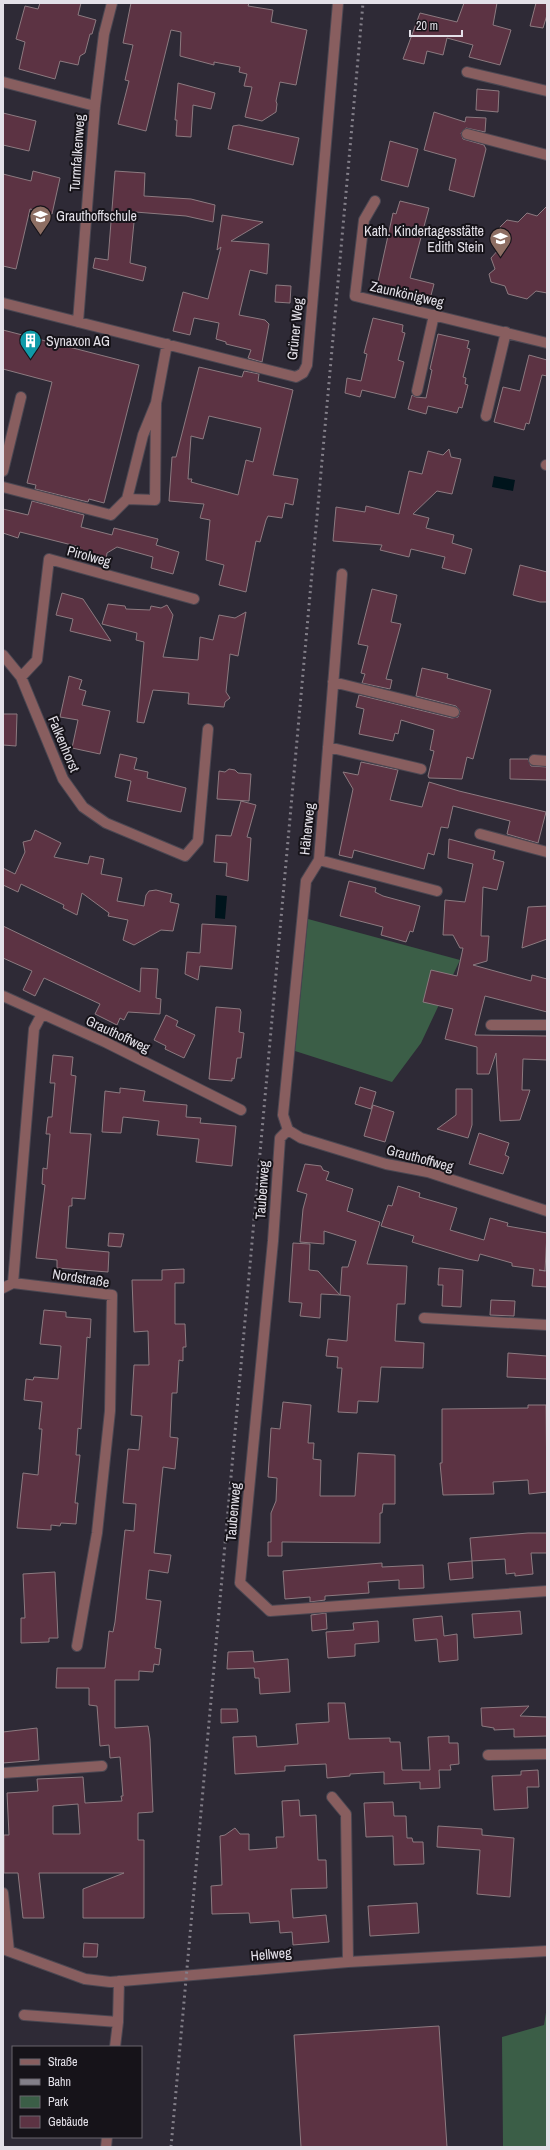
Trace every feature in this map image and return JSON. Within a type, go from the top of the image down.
[{"type":"street","name":"Turmfalkenweg","points":[[78,322],[95,106],[104,34],[112,3]]},
{"type":"street","name":"Grüner Weg","points":[[3,303],[296,377],[303,373],[307,365],[338,3]]},
{"type":"street","points":[[467,72],[547,91]]},
{"type":"street","name":"Turmfalkenweg","points":[[3,82],[95,106]]},
{"type":"street","points":[[467,134],[547,155]]},
{"type":"street","name":"Zaunkönigweg","points":[[374,201],[364,220],[355,296],[547,343]]},
{"type":"street","points":[[416,391],[434,315]]},
{"type":"street","points":[[486,416],[506,332]]},
{"type":"street","points":[[3,487],[111,515],[127,499],[143,435],[156,403],[168,344]]},
{"type":"street","points":[[3,471],[21,397]]},
{"type":"street","points":[[127,499],[155,500],[156,403]]},
{"type":"street","name":"Pirolweg","points":[[21,677],[37,660],[50,560],[194,599]]},
{"type":"street","name":"Häherweg","points":[[288,1130],[282,1115],[306,881],[319,860],[342,574]]},
{"type":"street","name":"Falkenhorst","points":[[3,655],[21,677],[63,779],[83,807],[106,823],[185,856],[198,841],[208,729]]},
{"type":"street","points":[[333,682],[454,712]]},
{"type":"street","points":[[328,747],[421,769]]},
{"type":"street","points":[[534,760],[547,761]]},
{"type":"street","points":[[480,834],[547,852]]},
{"type":"street","points":[[319,860],[437,891]]},
{"type":"street","name":"Grauthoffweg","points":[[3,996],[105,1042],[241,1110]]},
{"type":"street","points":[[3,1288],[13,1283],[34,1029],[42,1014]]},
{"type":"street","points":[[490,1025],[547,1026]]},
{"type":"street","name":"Grauthoffweg","points":[[288,1130],[301,1138],[386,1164],[428,1172],[547,1211]]},
{"type":"street","name":"Taubenweg","points":[[288,1130],[280,1138],[273,1241],[240,1583],[270,1612],[547,1591]]},
{"type":"street","name":"Nordstraße","points":[[13,1283],[112,1295],[108,1427],[97,1533],[77,1646]]},
{"type":"street","points":[[424,1318],[547,1325]]},
{"type":"street","points":[[488,1755],[547,1754]]},
{"type":"street","points":[[3,1773],[102,1766]]},
{"type":"street","points":[[332,1797],[346,1814],[348,1962]]},
{"type":"street","points":[[3,1893],[6,1950]]},
{"type":"street","name":"Hellweg","points":[[6,1950],[85,1980],[119,1981],[348,1962],[547,1951]]},
{"type":"street","points":[[115,2046],[118,2022],[119,1981]]},
{"type":"street","points":[[24,2015],[118,2022]]},
{"type":"green space","points":[[308,919],[460,960],[421,1043],[392,1082],[295,1051]]},
{"type":"green space","points":[[547,2006],[547,2147],[503,2147],[502,2037],[544,2025]]},
{"type":"water","points":[[494,476],[515,480],[513,491],[492,487]]},
{"type":"water","points":[[216,895],[227,896],[225,919],[215,918]]},
{"type":"building","points":[[40,3],[81,3],[78,15],[96,20],[92,34],[90,34],[85,53],[80,56],[78,65],[60,61],[55,79],[19,69],[25,42],[16,39],[25,6],[38,9]]},
{"type":"building","points":[[131,3],[249,3],[248,6],[273,10],[271,22],[307,30],[296,85],[280,82],[276,101],[276,112],[262,121],[245,117],[252,87],[244,86],[247,74],[239,72],[240,67],[214,62],[214,65],[180,56],[181,32],[171,30],[146,131],[118,124],[129,81],[125,80],[133,45],[123,43]]},
{"type":"building","points":[[464,3],[497,3],[493,25],[511,30],[500,65],[469,57],[473,45],[447,38],[443,55],[427,51],[424,64],[403,59],[420,13],[457,22]]},
{"type":"building","points":[[536,3],[547,3],[547,15],[543,28],[530,26]]},
{"type":"building","points":[[178,83],[215,93],[211,109],[193,105],[191,137],[176,136],[177,120],[175,120]]},
{"type":"building","points":[[477,89],[499,91],[498,112],[476,110]]},
{"type":"building","points":[[434,112],[465,122],[466,117],[486,118],[485,132],[466,128],[461,133],[463,139],[484,145],[486,149],[474,197],[449,190],[456,159],[424,150]]},
{"type":"building","points":[[3,113],[36,121],[29,151],[3,145]]},
{"type":"building","points":[[239,125],[299,138],[293,165],[228,149],[233,126]]},
{"type":"building","points":[[390,141],[418,149],[408,187],[381,180]]},
{"type":"building","points":[[33,171],[60,178],[52,214],[30,209],[16,269],[3,266],[3,174],[31,181]]},
{"type":"building","points":[[115,171],[145,173],[144,196],[191,199],[215,205],[213,222],[186,216],[135,212],[130,263],[146,267],[143,281],[93,268],[95,258],[108,260]]},
{"type":"building","points":[[400,201],[429,208],[410,278],[434,284],[430,299],[377,286],[393,213],[396,214]]},
{"type":"building","points":[[547,206],[547,293],[536,291],[527,299],[508,294],[505,286],[491,282],[489,274],[495,269],[491,258],[500,248],[498,241],[503,235],[500,227],[507,220],[518,222],[527,213],[537,216]]},
{"type":"building","points":[[222,215],[263,222],[231,241],[269,244],[267,274],[250,270],[239,315],[265,320],[269,324],[262,362],[248,358],[251,350],[226,344],[226,342],[216,339],[219,323],[194,318],[190,335],[173,331],[183,292],[208,299],[221,247],[217,250]]},
{"type":"building","points":[[276,285],[291,286],[290,303],[275,302]]},
{"type":"building","points":[[373,318],[403,325],[402,332],[405,333],[398,360],[404,362],[395,398],[362,390],[360,397],[345,393],[347,378],[361,381],[367,354],[364,353]]},
{"type":"building","points":[[3,330],[139,365],[104,503],[89,499],[88,502],[35,489],[36,485],[27,483],[52,382],[3,369]]},
{"type":"building","points":[[438,334],[469,341],[467,348],[470,349],[463,377],[466,378],[465,384],[468,385],[462,408],[459,407],[457,413],[428,406],[426,414],[408,409],[412,395],[426,398],[432,370],[430,369]]},
{"type":"building","points":[[529,355],[547,360],[547,376],[542,375],[529,424],[526,423],[524,430],[494,422],[503,387],[520,391]]},
{"type":"building","points":[[199,367],[242,377],[244,371],[259,374],[258,381],[293,390],[273,475],[298,479],[293,505],[285,503],[282,518],[268,516],[260,542],[256,541],[246,592],[219,585],[224,565],[206,560],[210,520],[200,518],[204,504],[169,501],[172,457],[176,457]],"holes":[[[209,416],[261,428],[253,462],[246,460],[238,495],[191,482],[192,479],[188,479],[191,436],[203,439]]]},
{"type":"building","points":[[449,449],[451,457],[461,459],[452,494],[437,491],[413,514],[429,518],[426,528],[454,535],[452,543],[472,549],[465,574],[442,568],[445,557],[411,549],[409,557],[380,550],[382,545],[333,541],[336,507],[365,512],[366,506],[399,514],[409,471],[422,474],[428,451],[443,455]]},
{"type":"building","points":[[32,501],[84,515],[81,527],[112,535],[114,528],[158,539],[156,545],[179,552],[173,574],[151,568],[153,557],[117,547],[107,553],[106,560],[78,553],[80,547],[20,532],[18,538],[3,533],[3,509],[28,515]]},
{"type":"building","points":[[520,565],[547,572],[547,602],[540,602],[513,595]]},
{"type":"building","points":[[372,589],[397,595],[391,622],[401,624],[386,679],[392,680],[390,689],[362,683],[365,674],[361,673],[368,646],[358,644]]},
{"type":"building","points":[[62,593],[83,599],[111,641],[70,631],[73,619],[56,615]]},
{"type":"building","points":[[108,604],[125,606],[126,609],[150,610],[151,606],[161,608],[167,605],[173,615],[163,657],[198,660],[200,637],[213,640],[219,615],[235,618],[246,612],[238,656],[230,654],[226,692],[230,698],[225,702],[224,707],[188,704],[189,693],[153,690],[144,723],[137,722],[144,642],[136,640],[137,633],[102,624]]},
{"type":"building","points":[[422,668],[448,674],[447,678],[491,690],[473,759],[467,757],[462,779],[429,778],[428,776],[434,751],[430,750],[434,730],[401,720],[398,734],[395,733],[393,741],[359,734],[364,709],[356,707],[359,695],[452,718],[458,717],[460,711],[456,706],[416,696]]},
{"type":"building","points":[[69,676],[82,680],[79,689],[86,691],[82,705],[110,711],[100,754],[72,748],[78,720],[60,717]]},
{"type":"building","points":[[3,714],[17,714],[16,746],[3,745]]},
{"type":"building","points":[[120,754],[137,758],[134,769],[148,772],[147,778],[186,788],[181,812],[127,801],[131,781],[115,777]]},
{"type":"building","points":[[510,759],[528,759],[531,766],[547,767],[547,780],[510,779]]},
{"type":"building","points":[[361,762],[398,770],[390,800],[422,807],[429,782],[459,791],[546,812],[538,843],[507,834],[510,821],[453,806],[448,828],[441,827],[434,855],[428,853],[424,869],[354,850],[352,858],[339,855],[353,789],[343,772],[358,775]]},
{"type":"building","points":[[229,769],[235,770],[238,773],[251,774],[249,801],[217,799],[219,771],[225,772]]},
{"type":"building","points":[[241,801],[256,805],[247,837],[251,838],[248,881],[226,876],[227,863],[214,862],[216,835],[231,836]]},
{"type":"building","points":[[35,830],[61,843],[54,857],[88,864],[90,856],[104,859],[101,874],[122,878],[117,901],[144,906],[146,895],[149,891],[156,890],[172,894],[170,902],[179,904],[173,931],[161,930],[134,945],[123,940],[128,920],[108,916],[109,913],[82,893],[77,915],[63,908],[64,905],[21,884],[18,892],[3,885],[3,868],[15,874],[25,852],[23,842],[31,840]]},
{"type":"building","points":[[449,839],[495,851],[493,859],[504,862],[497,890],[483,887],[481,936],[489,936],[487,961],[473,965],[531,981],[532,975],[547,979],[547,1012],[485,996],[475,1035],[547,1036],[547,1060],[523,1059],[522,1090],[530,1090],[520,1120],[500,1121],[496,1053],[489,1074],[477,1074],[477,1047],[445,1039],[453,1009],[423,1002],[431,970],[457,976],[463,948],[460,948],[453,935],[443,935],[445,900],[465,902],[473,864],[448,858]]},
{"type":"building","points":[[349,881],[376,888],[375,892],[383,896],[420,906],[413,932],[410,931],[406,942],[381,935],[383,927],[340,916]]},
{"type":"building","points":[[547,906],[547,939],[522,948],[528,907]]},
{"type":"building","points":[[202,924],[236,926],[232,969],[200,966],[198,980],[185,974],[187,952],[200,953]]},
{"type":"building","points":[[3,926],[140,992],[141,968],[158,969],[156,998],[161,999],[160,1014],[128,1012],[124,1020],[120,1018],[117,1025],[95,1014],[100,1004],[44,978],[35,996],[23,990],[32,971],[3,958]]},
{"type":"building","points":[[216,1007],[240,1009],[241,1012],[239,1032],[244,1033],[241,1058],[237,1058],[234,1079],[232,1078],[232,1081],[209,1079]]},
{"type":"building","points":[[166,1015],[178,1021],[176,1026],[195,1035],[184,1058],[165,1049],[166,1046],[154,1040]]},
{"type":"building","points":[[53,1055],[73,1057],[71,1075],[76,1076],[70,1133],[91,1134],[85,1199],[72,1198],[72,1206],[69,1206],[66,1248],[109,1252],[108,1272],[57,1268],[57,1260],[36,1258],[45,1185],[42,1184],[43,1168],[47,1169],[50,1134],[46,1134],[47,1124],[48,1117],[52,1117],[55,1083],[50,1083]]},
{"type":"building","points":[[360,1087],[376,1092],[371,1109],[355,1104]]},
{"type":"building","points":[[120,1088],[145,1091],[143,1101],[187,1105],[186,1117],[201,1118],[200,1123],[236,1126],[232,1166],[196,1162],[199,1139],[157,1135],[159,1121],[123,1117],[121,1133],[102,1132],[105,1091],[120,1093]]},
{"type":"building","points":[[456,1089],[472,1089],[472,1125],[468,1138],[437,1129],[456,1115]]},
{"type":"building","points":[[373,1105],[394,1112],[385,1142],[364,1136]]},
{"type":"building","points":[[479,1133],[509,1143],[505,1155],[509,1157],[503,1174],[469,1164]]},
{"type":"building","points":[[305,1164],[321,1166],[323,1170],[329,1172],[326,1180],[353,1189],[347,1211],[380,1222],[367,1264],[407,1266],[405,1304],[397,1304],[395,1341],[424,1343],[423,1368],[381,1367],[378,1402],[358,1401],[357,1413],[338,1412],[342,1368],[337,1368],[338,1357],[326,1356],[328,1339],[347,1341],[350,1296],[340,1295],[342,1267],[348,1267],[356,1241],[324,1231],[324,1244],[300,1242],[303,1209],[307,1194],[297,1191]]},
{"type":"building","points":[[398,1186],[420,1193],[419,1197],[457,1208],[450,1230],[484,1240],[490,1218],[508,1223],[507,1226],[547,1233],[545,1271],[547,1271],[547,1287],[532,1286],[534,1269],[512,1266],[512,1263],[480,1254],[478,1261],[468,1259],[412,1242],[414,1236],[381,1226],[388,1205],[392,1206]]},
{"type":"building","points":[[109,1233],[124,1234],[121,1247],[108,1246]]},
{"type":"building","points":[[293,1243],[310,1244],[309,1270],[318,1271],[340,1295],[321,1294],[320,1318],[300,1316],[302,1303],[289,1302]]},
{"type":"building","points":[[439,1268],[463,1270],[461,1307],[442,1306],[443,1285],[438,1285]]},
{"type":"building","points":[[184,1269],[184,1283],[175,1283],[175,1324],[185,1324],[186,1347],[183,1347],[183,1361],[179,1360],[177,1393],[172,1393],[170,1437],[178,1438],[175,1469],[163,1467],[154,1553],[171,1555],[168,1573],[149,1570],[146,1599],[161,1601],[155,1648],[161,1649],[159,1665],[154,1664],[153,1672],[139,1671],[139,1680],[115,1680],[115,1728],[148,1726],[150,1739],[153,1812],[138,1813],[138,1840],[144,1840],[144,1918],[83,1918],[83,1889],[124,1873],[39,1873],[44,1918],[23,1918],[18,1873],[4,1873],[4,1835],[9,1835],[7,1793],[38,1791],[37,1779],[83,1777],[85,1803],[122,1801],[121,1796],[123,1796],[120,1757],[110,1758],[109,1745],[100,1746],[97,1706],[89,1705],[89,1688],[56,1688],[57,1668],[105,1668],[109,1631],[113,1632],[115,1622],[125,1530],[134,1531],[136,1504],[123,1503],[128,1449],[139,1450],[142,1416],[131,1415],[134,1365],[149,1365],[148,1331],[134,1332],[132,1280],[162,1280],[162,1270]],"holes":[[[78,1804],[80,1834],[53,1834],[53,1806]]]},
{"type":"building","points":[[491,1300],[515,1301],[514,1316],[490,1315]]},
{"type":"building","points":[[44,1310],[66,1312],[66,1317],[91,1319],[90,1338],[87,1337],[81,1429],[78,1428],[76,1455],[80,1455],[75,1503],[78,1503],[76,1524],[61,1523],[60,1526],[51,1525],[51,1530],[17,1528],[23,1473],[38,1475],[42,1429],[39,1429],[42,1402],[24,1400],[26,1379],[33,1380],[34,1377],[58,1379],[61,1346],[40,1344]]},
{"type":"building","points":[[508,1353],[547,1356],[547,1379],[507,1377]]},
{"type":"building","points":[[283,1402],[311,1405],[308,1443],[314,1443],[313,1459],[321,1460],[320,1496],[355,1496],[358,1453],[395,1455],[395,1504],[383,1504],[382,1513],[380,1513],[380,1543],[282,1542],[282,1556],[268,1556],[268,1542],[271,1542],[271,1513],[276,1501],[277,1478],[268,1477],[271,1428],[280,1429]]},
{"type":"building","points":[[528,1405],[546,1405],[547,1492],[529,1494],[528,1480],[493,1482],[494,1494],[443,1495],[440,1463],[442,1463],[442,1409],[528,1408]]},
{"type":"building","points":[[528,1533],[547,1533],[547,1553],[531,1553],[533,1574],[515,1576],[515,1573],[506,1574],[505,1559],[472,1561],[470,1538]]},
{"type":"building","points":[[472,1561],[473,1578],[450,1580],[448,1563]]},
{"type":"building","points":[[382,1563],[382,1567],[423,1565],[424,1588],[399,1589],[399,1580],[368,1582],[369,1593],[325,1596],[325,1600],[310,1602],[310,1597],[285,1599],[283,1571]]},
{"type":"building","points":[[55,1572],[58,1638],[49,1638],[49,1642],[21,1643],[21,1618],[25,1618],[23,1574]]},
{"type":"building","points":[[520,1611],[522,1634],[474,1638],[472,1614]]},
{"type":"building","points":[[326,1613],[327,1629],[312,1631],[311,1615]]},
{"type":"building","points":[[442,1616],[444,1636],[457,1634],[458,1660],[439,1662],[437,1639],[415,1641],[413,1619]]},
{"type":"building","points":[[378,1621],[379,1642],[355,1644],[355,1656],[328,1658],[326,1632],[354,1630],[353,1623]]},
{"type":"building","points":[[253,1651],[254,1662],[288,1659],[290,1692],[260,1694],[259,1678],[255,1678],[254,1668],[227,1669],[228,1652]]},
{"type":"building","points":[[328,1703],[345,1703],[349,1739],[390,1738],[390,1742],[400,1742],[402,1770],[430,1770],[428,1737],[449,1736],[449,1743],[458,1743],[459,1764],[450,1765],[451,1770],[439,1770],[440,1788],[420,1789],[420,1782],[384,1784],[384,1772],[350,1774],[350,1776],[327,1778],[326,1764],[285,1766],[285,1771],[235,1774],[233,1737],[256,1736],[257,1747],[298,1744],[296,1724],[329,1722]]},
{"type":"building","points":[[529,1706],[520,1716],[547,1717],[547,1736],[514,1737],[514,1729],[494,1730],[494,1728],[482,1726],[481,1708]]},
{"type":"building","points":[[221,1709],[237,1709],[238,1722],[221,1723]]},
{"type":"building","points":[[37,1728],[39,1760],[3,1763],[3,1732]]},
{"type":"building","points":[[538,1770],[539,1787],[527,1787],[528,1808],[494,1810],[492,1776],[521,1775],[521,1771]]},
{"type":"building","points":[[299,1800],[300,1816],[316,1815],[318,1860],[326,1860],[327,1888],[291,1889],[293,1918],[326,1915],[329,1942],[293,1945],[292,1932],[280,1933],[279,1921],[250,1923],[249,1913],[212,1914],[211,1886],[222,1885],[220,1836],[225,1835],[235,1828],[240,1834],[249,1834],[249,1850],[277,1848],[276,1837],[284,1837],[282,1801]]},
{"type":"building","points":[[393,1802],[394,1816],[406,1816],[407,1838],[412,1838],[413,1842],[423,1842],[424,1864],[394,1865],[393,1836],[366,1837],[364,1803]]},
{"type":"building","points":[[438,1826],[482,1829],[482,1835],[514,1838],[510,1897],[477,1894],[480,1850],[437,1847]]},
{"type":"building","points":[[417,1903],[419,1933],[370,1936],[368,1906]]},
{"type":"building","points":[[84,1943],[98,1944],[97,1957],[83,1957]]},
{"type":"building","points":[[439,2026],[447,2147],[301,2147],[294,2035]]},
{"type":"railway","points":[[171,2147],[363,3]]},
{"type":"place","name":"Grauthoffschule","points":[[41,236]]},
{"type":"place","name":"Kath. Kindertagesstätte Edith Stein","points":[[500,258]]},
{"type":"place","name":"Synaxon AG","points":[[30,360]]}]
